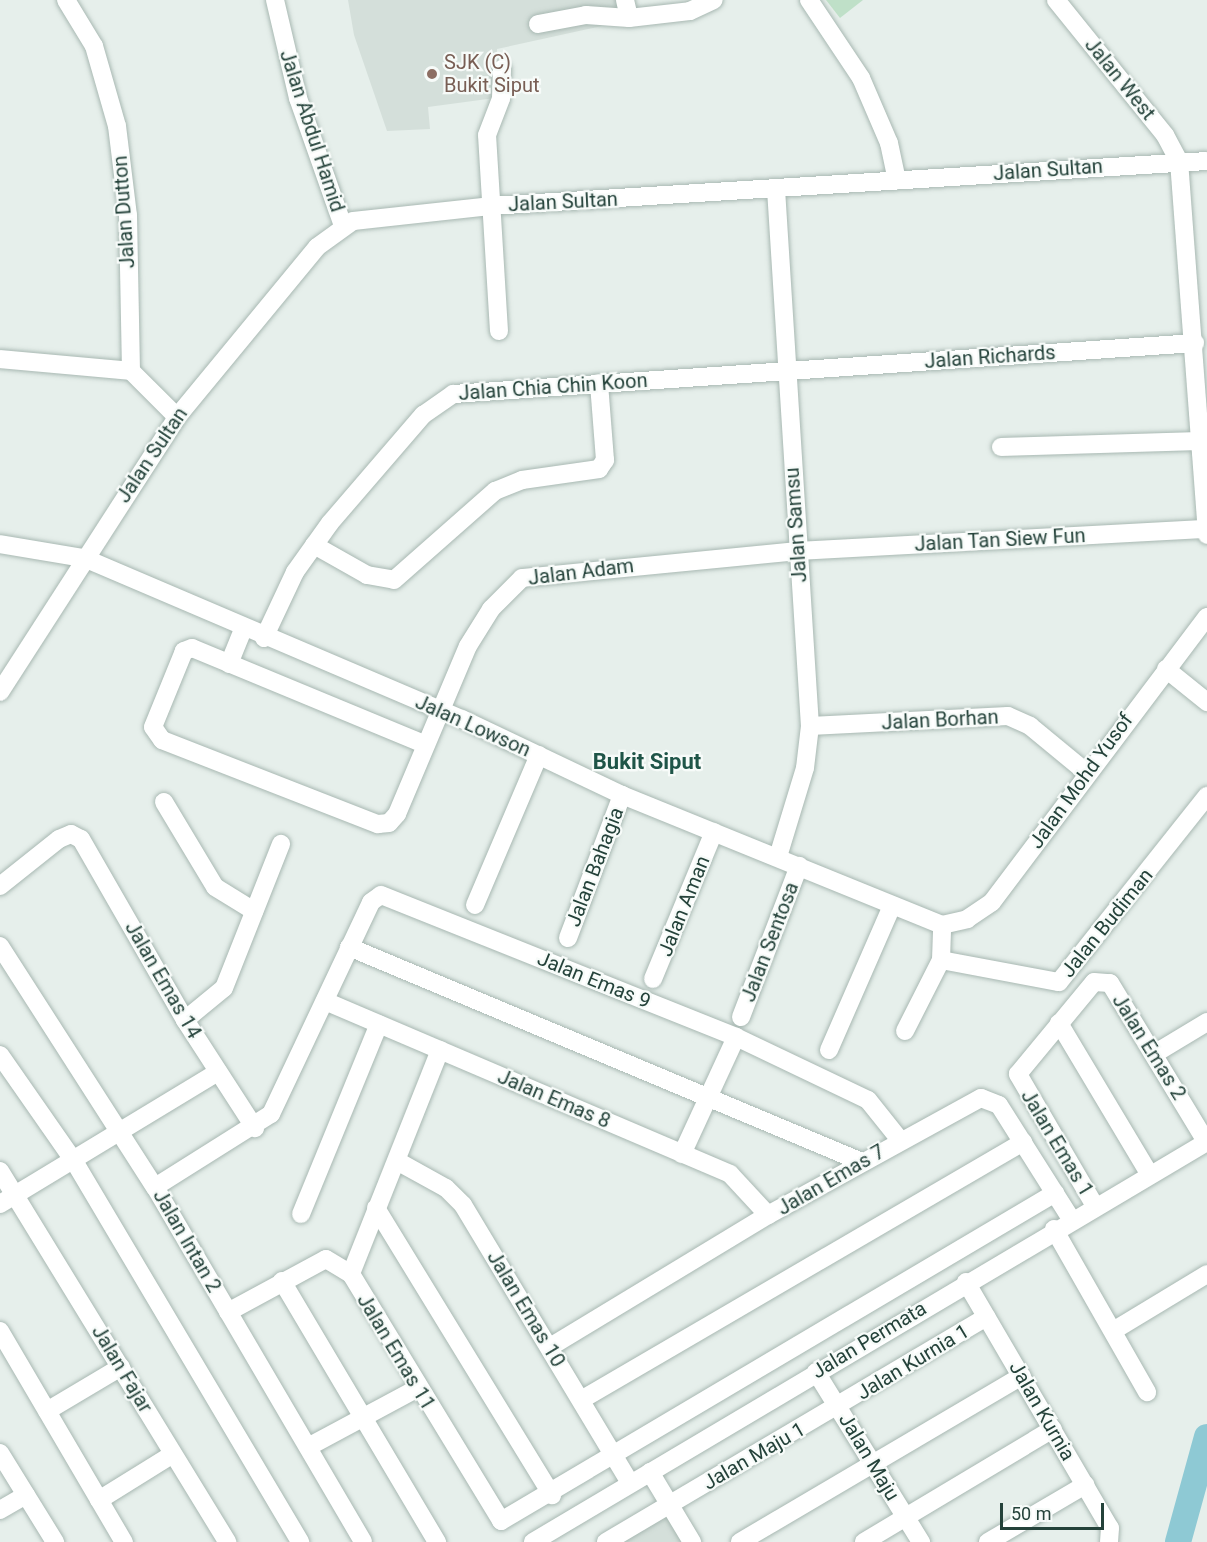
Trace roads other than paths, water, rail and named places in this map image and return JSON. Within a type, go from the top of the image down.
[{"type":"street","name":"Jalan Dutton","points":[[66,0],[94,46],[117,126],[128,215],[131,371]]},
{"type":"street","name":"Jalan Abdul Hamid","points":[[275,0],[297,98],[343,226]]},
{"type":"street","points":[[538,24],[627,9],[690,11],[714,0]]},
{"type":"street","points":[[809,0],[861,78],[889,143],[897,180]]},
{"type":"street","name":"Jalan West","points":[[1056,0],[1165,135],[1179,161]]},
{"type":"street","points":[[499,331],[490,206],[488,126],[501,98],[502,69]]},
{"type":"street","points":[[1179,161],[1195,343],[1198,441],[1205,532]]},
{"type":"street","name":"Jalan Sultan","points":[[1,690],[177,417],[293,274],[343,226],[378,215],[490,206],[1207,161]]},
{"type":"street","name":"Jalan Samsu","points":[[776,189],[785,371],[810,726],[805,768],[778,857]]},
{"type":"street","name":"Jalan Richards","points":[[785,371],[1195,343]]},
{"type":"street","points":[[0,359],[131,371],[177,417]]},
{"type":"street","name":"Jalan Chia Chin Koon","points":[[264,638],[314,545],[444,397],[599,383],[785,371]]},
{"type":"street","points":[[314,545],[367,575],[394,580],[495,491],[522,480],[599,469],[605,460],[599,383]]},
{"type":"street","points":[[1001,447],[1198,441]]},
{"type":"street","name":"Jalan Tan Siew Fun","points":[[797,551],[1205,532]]},
{"type":"street","name":"Jalan Lowson","points":[[0,544],[84,558],[243,629],[438,710],[622,795],[942,925]]},
{"type":"street","name":"Jalan Adam","points":[[438,710],[491,609],[522,578],[797,551]]},
{"type":"street","name":"Jalan Mohd Yusof","points":[[942,925],[967,919],[992,902],[1087,773],[1207,617]]},
{"type":"street","points":[[229,664],[243,629]]},
{"type":"street","points":[[424,744],[192,648],[184,651],[153,727],[155,736],[378,824],[397,814],[438,710]]},
{"type":"street","points":[[1166,669],[1207,702]]},
{"type":"street","name":"Jalan Borhan","points":[[810,726],[1008,716],[1030,726],[1087,773]]},
{"type":"street","points":[[475,905],[538,755]]},
{"type":"street","name":"Jalan Bahagia","points":[[567,938],[622,795]]},
{"type":"street","name":"Jalan Budiman","points":[[941,960],[1059,982],[1207,796]]},
{"type":"street","points":[[164,802],[215,887],[254,910]]},
{"type":"street","name":"Jalan Aman","points":[[653,979],[714,832]]},
{"type":"street","name":"Jalan Emas 14","points":[[0,886],[70,834],[81,839],[185,1020],[255,1128]]},
{"type":"street","points":[[185,1020],[224,988],[281,844]]},
{"type":"street","name":"Jalan Sentosa","points":[[741,1017],[799,866]]},
{"type":"street","name":"Jalan Emas 9","points":[[155,1187],[255,1128],[279,1103],[371,902],[381,895],[736,1037],[868,1100],[900,1140]]},
{"type":"street","points":[[829,1050],[892,906]]},
{"type":"street","points":[[905,1031],[941,960],[942,925]]},
{"type":"street","name":"Jalan Intan 2","points":[[0,946],[155,1187],[363,1542]]},
{"type":"street","points":[[349,947],[862,1162]]},
{"type":"street","name":"Jalan Emas 2","points":[[1059,1023],[1094,982],[1110,983],[1207,1143]]},
{"type":"street","name":"Jalan Emas 8","points":[[325,1001],[740,1180],[768,1215]]},
{"type":"street","points":[[1154,1054],[1207,1022]]},
{"type":"street","points":[[1059,1023],[1150,1176]]},
{"type":"street","name":"Jalan Emas 1","points":[[1059,1023],[1018,1074],[1095,1206]]},
{"type":"street","points":[[301,1214],[379,1024]]},
{"type":"street","points":[[682,1154],[736,1037]]},
{"type":"street","name":"Jalan Emas 11","points":[[440,1050],[351,1274],[496,1517],[501,1521],[518,1515],[552,1495],[1055,1192]]},
{"type":"street","points":[[0,1055],[74,1161],[300,1542]]},
{"type":"street","points":[[0,1204],[17,1196],[218,1072]]},
{"type":"street","name":"Jalan Emas 7","points":[[550,1347],[768,1215],[900,1140],[981,1098],[999,1105],[1071,1219]]},
{"type":"street","points":[[581,1400],[1023,1142]]},
{"type":"street","name":"Jalan Permata","points":[[533,1542],[1054,1229],[1207,1143]]},
{"type":"street","name":"Jalan Emas 10","points":[[397,1161],[455,1195],[550,1347],[630,1483]]},
{"type":"street","name":"Jalan Fajar","points":[[0,1171],[173,1454],[220,1540]]},
{"type":"street","points":[[376,1208],[552,1495]]},
{"type":"street","points":[[1054,1229],[1147,1392]]},
{"type":"street","points":[[228,1312],[326,1259],[351,1274]]},
{"type":"street","points":[[1113,1331],[1207,1274]]},
{"type":"street","points":[[282,1281],[436,1542]]},
{"type":"street","name":"Jalan Kurnia","points":[[966,1282],[1110,1528],[1109,1542]]},
{"type":"street","name":"Jalan Kurnia 1","points":[[838,1406],[987,1317]]},
{"type":"street","points":[[0,1331],[124,1542]]},
{"type":"street","points":[[47,1411],[121,1367]]},
{"type":"street","name":"Jalan Maju","points":[[816,1372],[921,1542]]},
{"type":"street","points":[[740,1542],[1022,1376]]},
{"type":"street","points":[[308,1447],[361,1415],[418,1388]]},
{"type":"street","name":"Jalan Maju 1","points":[[606,1542],[838,1406]]},
{"type":"street","points":[[864,1542],[1053,1429]]},
{"type":"street","points":[[0,1452],[55,1542]]},
{"type":"street","points":[[99,1500],[173,1454]]},
{"type":"street","points":[[650,1472],[692,1542]]},
{"type":"street","points":[[988,1542],[1085,1485]]},
{"type":"street","points":[[0,1510],[26,1495]]},
{"type":"waterway","points":[[1178,1542],[1207,1437]]},
{"type":"place","name":"SJK (C) Bukit Siput","points":[[432,74]]},
{"type":"district","name":"Bukit Siput","points":[[647,762]]}]
